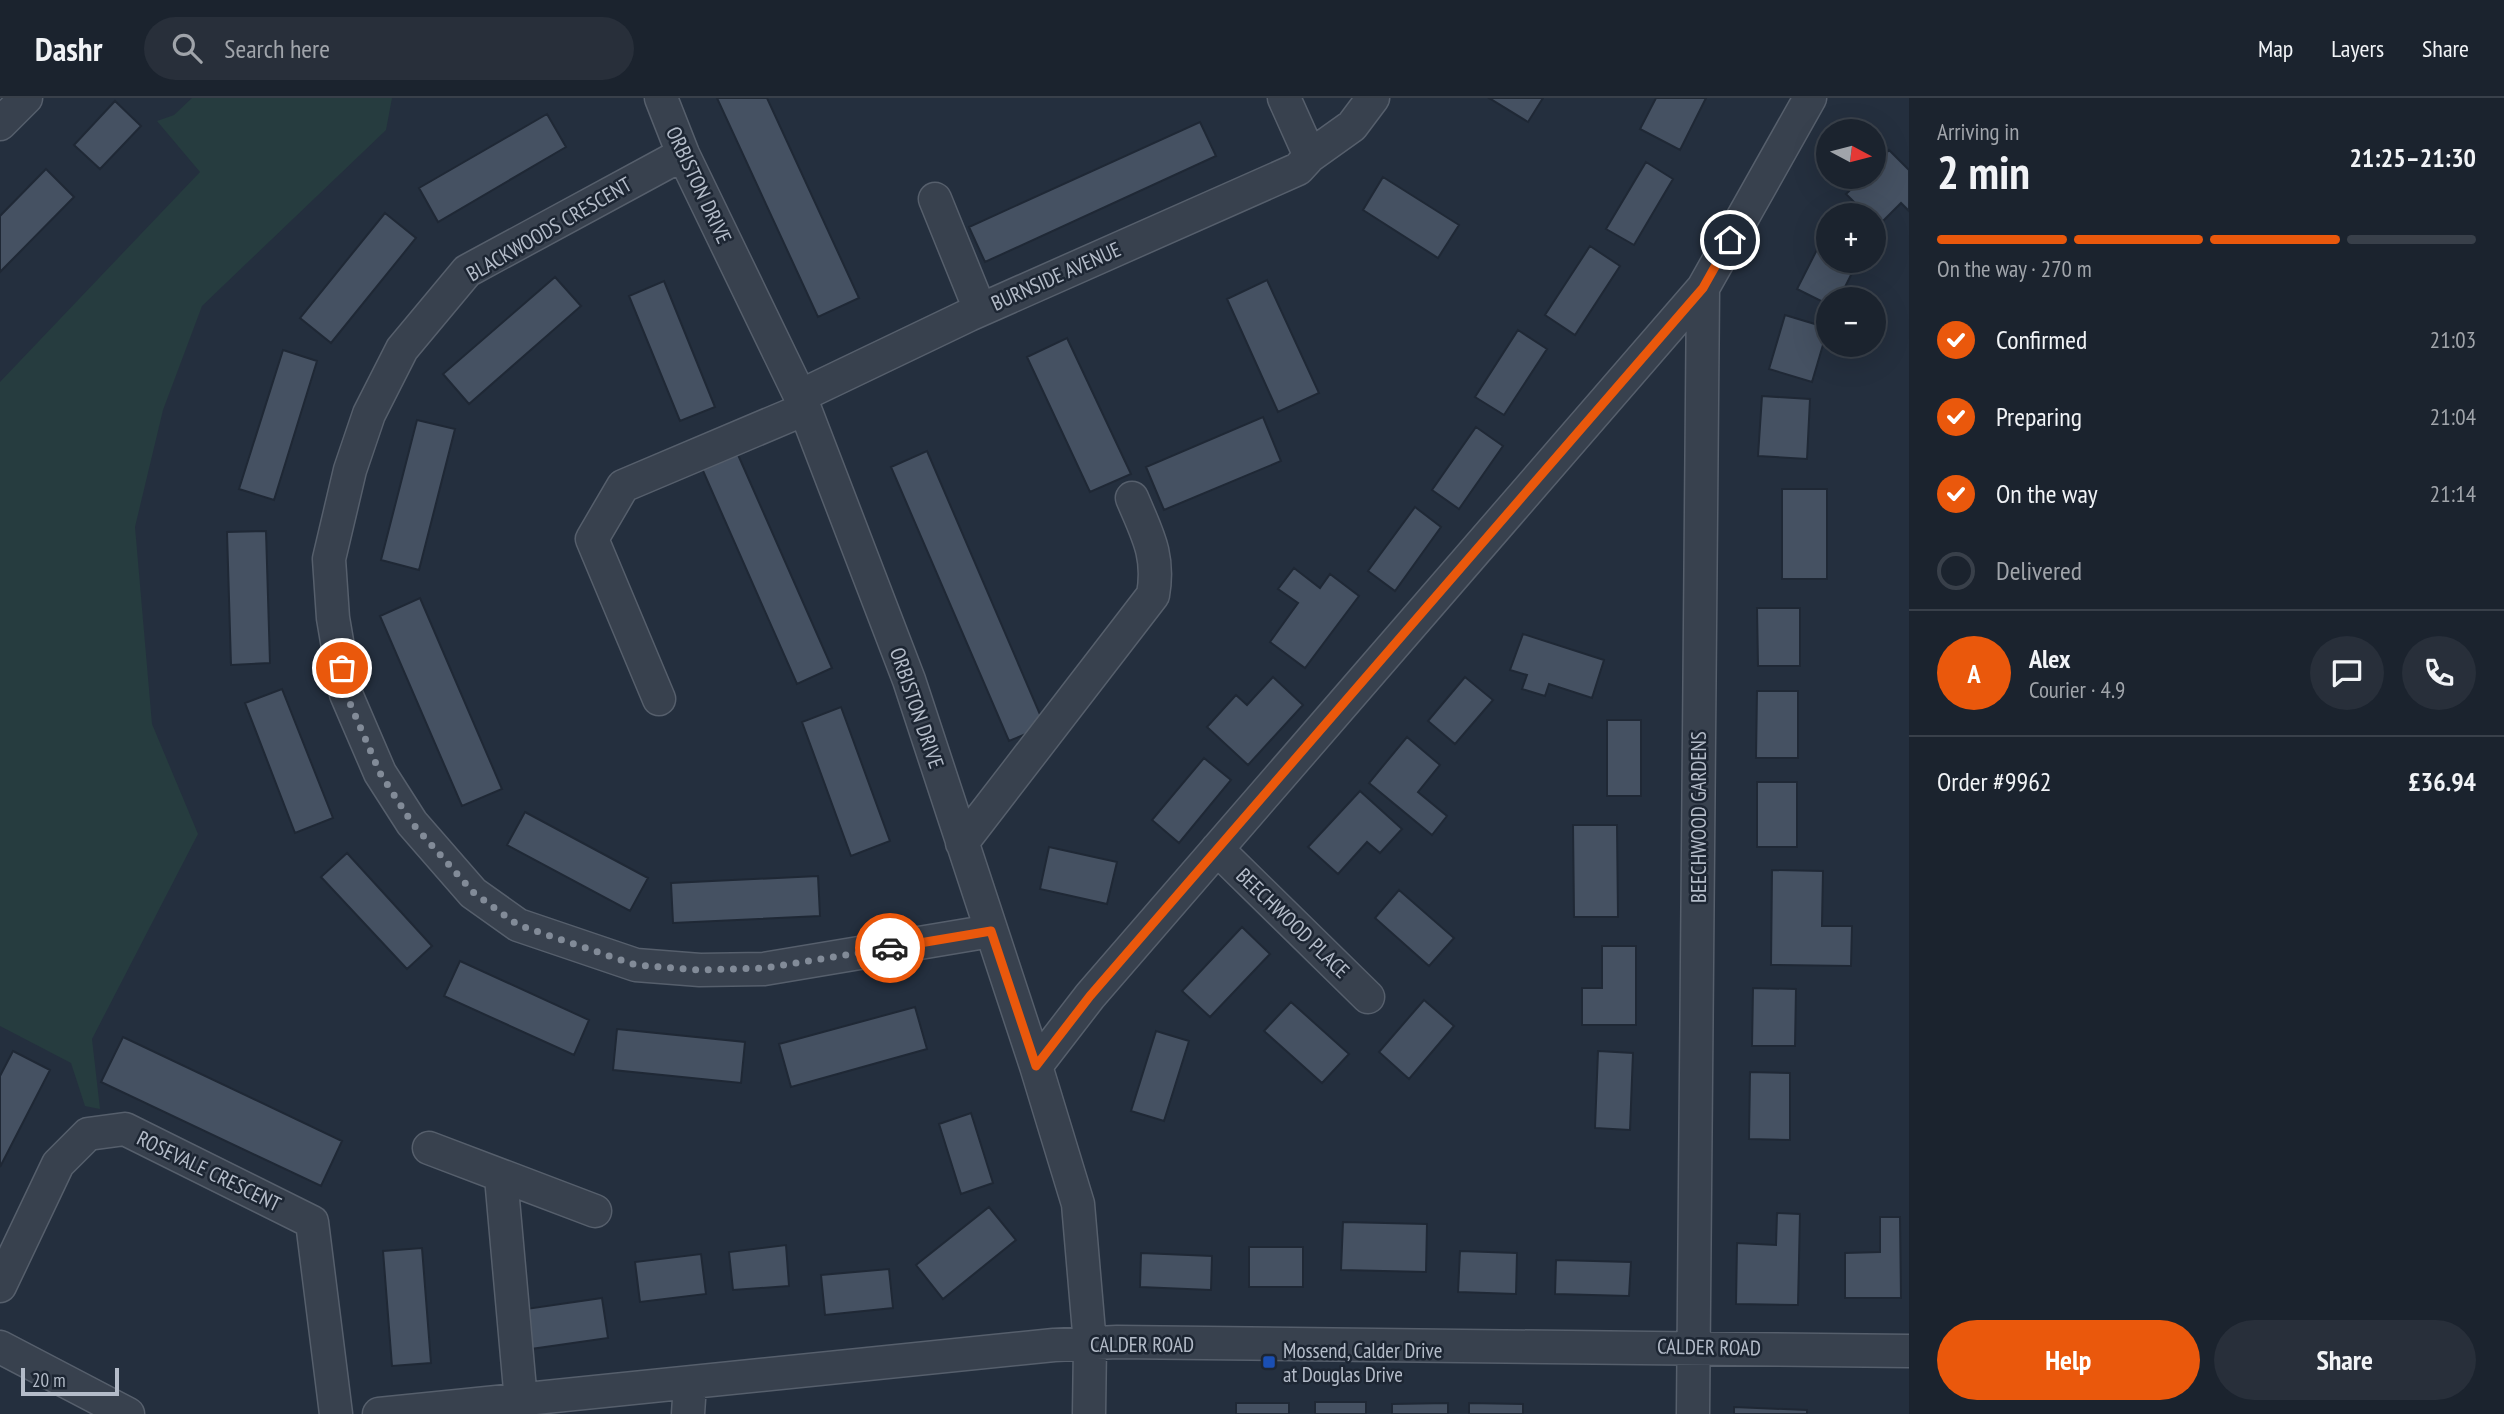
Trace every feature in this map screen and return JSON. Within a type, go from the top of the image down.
[{"type":"street","points":[[0,124],[26,98]]},
{"type":"street","name":"ORBISTON DRIVE","points":[[661,98],[683,154],[802,402],[909,680],[1036,1066],[1078,1204],[1090,1344],[1089,1414]]},
{"type":"street","points":[[1284,98],[1310,156]]},
{"type":"street","name":"BURNSIDE AVENUE","points":[[659,699],[592,539],[623,486],[802,402],[980,310],[1298,169],[1310,156],[1352,127],[1373,98]]},
{"type":"street","name":"BEECHWOOD GARDENS","points":[[1036,1066],[1090,996],[1703,288],[1810,98]]},
{"type":"street","name":"BLACKWOODS CRESCENT","points":[[683,154],[467,271],[402,349],[369,414],[350,470],[330,559],[333,618],[346,694],[380,773],[412,823],[474,893],[518,925],[636,965],[700,970],[765,968],[991,931]]},
{"type":"street","points":[[935,199],[980,310]]},
{"type":"street","name":"BEECHWOOD GARDENS","points":[[1693,1414],[1703,288]]},
{"type":"street","points":[[962,843],[1153,594],[1155,554],[1132,498]]},
{"type":"street","name":"BEECHWOOD PLACE","points":[[1217,849],[1368,997]]},
{"type":"street","name":"ROSEVALE CRESCENT","points":[[0,1286],[58,1164],[88,1134],[125,1129],[312,1222],[336,1414]]},
{"type":"street","points":[[429,1148],[595,1211]]},
{"type":"street","points":[[501,1177],[521,1401]]},
{"type":"street","name":"CALDER ROAD","points":[[379,1414],[521,1401],[689,1399],[1090,1344],[1694,1347],[1909,1351]]},
{"type":"street","points":[[0,1347],[107,1409]]},
{"type":"green space","points":[[192,98],[392,98],[386,130],[202,306],[163,410],[135,527],[152,724],[198,834],[92,1039],[100,1109],[85,1106],[71,1063],[0,1026],[0,382],[200,172],[157,121],[174,115]]},
{"type":"building","points":[[717,98],[767,98],[859,298],[818,317]]},
{"type":"building","points":[[1489,98],[1543,98],[1528,122]]},
{"type":"building","points":[[1656,98],[1706,98],[1680,150],[1640,129]]},
{"type":"building","points":[[115,101],[141,126],[100,169],[74,145]]},
{"type":"building","points":[[547,114],[566,147],[438,222],[419,188]]},
{"type":"building","points":[[1200,122],[1216,156],[985,262],[969,227]]},
{"type":"building","points":[[1889,150],[1909,170],[1909,211],[1901,203],[1886,218],[1886,203],[1855,203],[1846,194],[1851,189],[1886,189],[1886,153]]},
{"type":"building","points":[[1646,162],[1673,179],[1634,245],[1606,229]]},
{"type":"building","points":[[46,169],[74,197],[0,272],[0,216]]},
{"type":"building","points":[[1383,177],[1459,225],[1438,258],[1363,210]]},
{"type":"building","points":[[385,213],[416,238],[331,343],[300,318]]},
{"type":"building","points":[[1590,246],[1620,266],[1575,335],[1545,315]]},
{"type":"building","points":[[1816,252],[1816,273],[1852,273],[1845,287],[1816,287],[1816,298],[1797,289]]},
{"type":"building","points":[[555,277],[581,306],[469,404],[443,374]]},
{"type":"building","points":[[1267,280],[1319,393],[1278,412],[1227,299]]},
{"type":"building","points":[[664,281],[715,407],[680,421],[629,296]]},
{"type":"building","points":[[1785,315],[1816,324],[1816,357],[1819,357],[1812,382],[1769,369]]},
{"type":"building","points":[[1518,330],[1547,349],[1504,415],[1475,397]]},
{"type":"building","points":[[1067,338],[1131,474],[1090,492],[1027,357]]},
{"type":"building","points":[[283,350],[317,361],[274,500],[239,489]]},
{"type":"building","points":[[1762,396],[1810,399],[1807,459],[1758,456]]},
{"type":"building","points":[[1263,417],[1281,461],[1164,510],[1146,467]]},
{"type":"building","points":[[417,420],[455,429],[419,570],[381,560]]},
{"type":"building","points":[[1476,427],[1503,446],[1459,509],[1432,490]]},
{"type":"building","points":[[735,448],[832,668],[797,684],[700,464]]},
{"type":"building","points":[[927,451],[1045,726],[1009,741],[891,467]]},
{"type":"building","points":[[1782,489],[1827,489],[1827,579],[1782,579]]},
{"type":"building","points":[[1415,507],[1441,527],[1395,591],[1368,571]]},
{"type":"building","points":[[266,531],[270,663],[231,665],[227,532]]},
{"type":"building","points":[[1294,568],[1320,588],[1330,574],[1359,596],[1305,668],[1270,642],[1298,603],[1278,589]]},
{"type":"building","points":[[420,598],[502,789],[462,806],[380,616]]},
{"type":"building","points":[[1757,608],[1800,608],[1800,666],[1758,666]]},
{"type":"building","points":[[1523,634],[1604,660],[1592,698],[1549,684],[1545,696],[1522,689],[1527,675],[1510,670]]},
{"type":"building","points":[[1273,677],[1303,705],[1248,765],[1207,727],[1236,695],[1247,705]]},
{"type":"building","points":[[1465,677],[1493,700],[1455,744],[1428,721]]},
{"type":"building","points":[[282,689],[333,818],[295,833],[245,703]]},
{"type":"building","points":[[1757,691],[1798,691],[1798,758],[1756,758]]},
{"type":"building","points":[[841,707],[890,841],[851,856],[802,722]]},
{"type":"building","points":[[1607,720],[1641,720],[1641,796],[1607,796]]},
{"type":"building","points":[[1407,737],[1440,765],[1418,792],[1447,816],[1432,835],[1369,783]]},
{"type":"building","points":[[1204,758],[1231,780],[1179,843],[1152,820]]},
{"type":"building","points":[[1757,782],[1797,782],[1797,847],[1757,847]]},
{"type":"building","points":[[1360,791],[1402,829],[1380,853],[1367,842],[1338,874],[1308,847]]},
{"type":"building","points":[[525,812],[648,878],[630,911],[507,845]]},
{"type":"building","points":[[1573,825],[1617,825],[1618,917],[1574,917]]},
{"type":"building","points":[[1049,847],[1117,862],[1107,904],[1040,889]]},
{"type":"building","points":[[347,853],[432,946],[407,969],[321,877]]},
{"type":"building","points":[[1772,870],[1823,871],[1822,926],[1852,926],[1851,966],[1771,965]]},
{"type":"building","points":[[818,876],[820,916],[673,923],[671,883]]},
{"type":"building","points":[[1399,890],[1454,938],[1429,966],[1375,918]]},
{"type":"building","points":[[1242,927],[1270,954],[1210,1017],[1182,991]]},
{"type":"building","points":[[1602,946],[1636,946],[1636,1025],[1582,1025],[1582,988],[1602,988]]},
{"type":"building","points":[[460,961],[589,1020],[574,1055],[444,996]]},
{"type":"building","points":[[1753,988],[1796,989],[1795,1046],[1752,1046]]},
{"type":"building","points":[[1424,1000],[1454,1026],[1409,1079],[1379,1052]]},
{"type":"building","points":[[1291,1002],[1349,1054],[1322,1083],[1264,1031]]},
{"type":"building","points":[[915,1007],[927,1049],[791,1087],[779,1044]]},
{"type":"building","points":[[617,1029],[745,1042],[741,1083],[613,1070]]},
{"type":"building","points":[[1156,1031],[1189,1041],[1164,1121],[1131,1111]]},
{"type":"building","points":[[123,1037],[342,1141],[321,1186],[101,1082]]},
{"type":"building","points":[[13,1051],[50,1070],[0,1167],[0,1076]]},
{"type":"building","points":[[1598,1051],[1633,1053],[1630,1130],[1595,1128]]},
{"type":"building","points":[[1750,1072],[1790,1073],[1790,1140],[1749,1139]]},
{"type":"building","points":[[971,1113],[993,1183],[961,1194],[939,1124]]},
{"type":"building","points":[[989,1207],[1016,1240],[943,1299],[916,1265]]},
{"type":"building","points":[[1777,1213],[1800,1214],[1798,1305],[1736,1304],[1737,1243],[1776,1245]]},
{"type":"building","points":[[1880,1217],[1900,1217],[1901,1298],[1845,1298],[1845,1253],[1880,1252]]},
{"type":"building","points":[[1343,1222],[1427,1224],[1426,1272],[1341,1270]]},
{"type":"building","points":[[786,1245],[789,1286],[733,1290],[729,1252]]},
{"type":"building","points":[[1249,1247],[1303,1247],[1303,1287],[1249,1287]]},
{"type":"building","points":[[422,1248],[431,1363],[392,1366],[383,1251]]},
{"type":"building","points":[[1460,1251],[1517,1253],[1516,1294],[1458,1292]]},
{"type":"building","points":[[1141,1253],[1212,1256],[1211,1290],[1140,1287]]},
{"type":"building","points":[[701,1254],[706,1294],[640,1302],[635,1262]]},
{"type":"building","points":[[1556,1260],[1631,1262],[1629,1296],[1555,1294]]},
{"type":"building","points":[[889,1269],[893,1308],[825,1315],[821,1275]]},
{"type":"building","points":[[602,1298],[608,1338],[531,1349],[526,1309]]},
{"type":"building","points":[[1315,1402],[1366,1402],[1366,1414],[1315,1414]]},
{"type":"building","points":[[1236,1403],[1289,1403],[1289,1414],[1236,1414]]},
{"type":"building","points":[[1448,1403],[1448,1414],[1392,1414],[1392,1404]]},
{"type":"building","points":[[1469,1403],[1523,1404],[1523,1414],[1469,1414]]},
{"type":"building","points":[[1734,1407],[1807,1410],[1807,1414],[1734,1414]]},
{"type":"way so far","points":[[342,668],[346,694],[380,773],[412,823],[474,893],[518,925],[636,965],[700,970],[765,968],[890,948]]},
{"type":"place","name":"Mossend, Calder Drive at Douglas Drive","points":[[1269,1362]]},
{"type":"route","points":[[890,948],[991,931],[1036,1066],[1090,996],[1703,288],[1730,240]]}]
